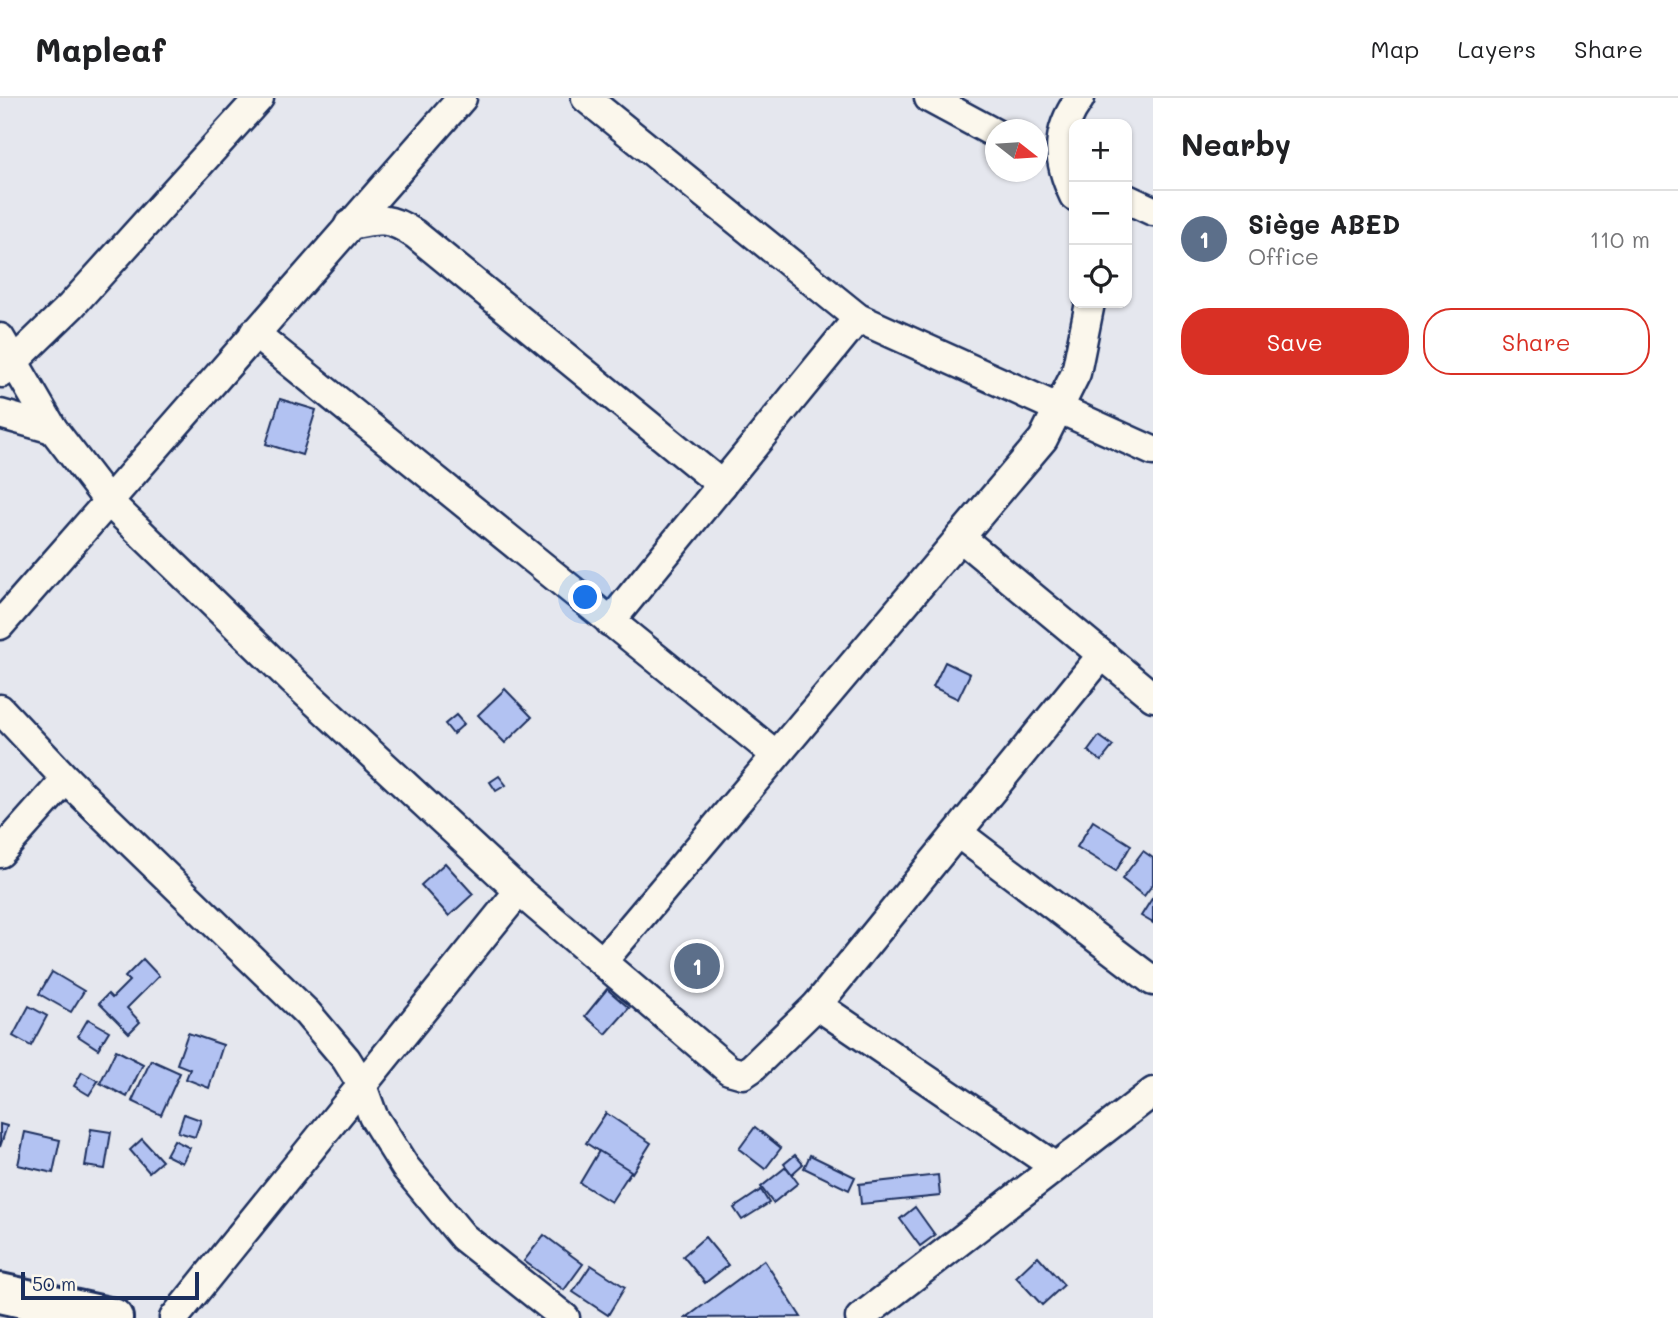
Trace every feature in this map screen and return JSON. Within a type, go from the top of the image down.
[{"type":"street","points":[[259,98],[71,306],[5,358],[53,429],[109,502],[292,680],[519,891],[729,1070],[743,1074],[817,1005],[1102,655]]},
{"type":"street","points":[[0,625],[462,98]]},
{"type":"street","points":[[586,98],[858,318],[1153,451]]},
{"type":"street","points":[[929,98],[985,128]]},
{"type":"street","points":[[1069,186],[1057,165],[1063,133],[1080,98]]},
{"type":"street","points":[[1132,201],[1153,211]]},
{"type":"street","points":[[349,225],[383,219],[398,222],[722,485]]},
{"type":"street","points":[[601,962],[1043,439],[1061,408],[1076,373],[1089,308]]},
{"type":"street","points":[[610,622],[858,318]]},
{"type":"street","points":[[254,333],[776,755]]},
{"type":"street","points":[[0,414],[53,429]]},
{"type":"street","points":[[960,537],[1153,697]]},
{"type":"street","points":[[0,709],[66,779],[307,1013],[346,1059],[361,1083],[373,1115],[405,1167],[463,1237],[565,1318]]},
{"type":"street","points":[[0,853],[66,779]]},
{"type":"street","points":[[958,832],[1153,981]]},
{"type":"street","points":[[174,1318],[361,1083],[519,891]]},
{"type":"street","points":[[817,1005],[1054,1166]]},
{"type":"street","points":[[860,1318],[1054,1166],[1153,1093]]},
{"type":"street","points":[[0,1293],[101,1317]]},
{"type":"building","points":[[280,399],[316,410],[302,455],[266,444]]},
{"type":"building","points":[[945,662],[970,674],[958,699],[933,687]]},
{"type":"building","points":[[505,689],[532,717],[505,743],[478,715]]},
{"type":"building","points":[[456,715],[464,724],[453,734],[445,724]]},
{"type":"building","points":[[1099,736],[1113,746],[1101,761],[1088,751]]},
{"type":"building","points":[[499,776],[506,785],[496,791],[490,782]]},
{"type":"building","points":[[1093,821],[1131,845],[1116,871],[1077,847]]},
{"type":"building","points":[[1143,851],[1153,858],[1153,884],[1144,896],[1122,879]]},
{"type":"building","points":[[445,863],[473,894],[449,916],[421,885]]},
{"type":"building","points":[[1153,897],[1153,923],[1141,916]]},
{"type":"building","points":[[143,959],[159,976],[127,1008],[140,1022],[129,1033],[99,1003],[108,994],[112,998],[129,981],[125,977]]},
{"type":"building","points":[[52,972],[84,991],[71,1012],[39,994]]},
{"type":"building","points":[[607,989],[629,1008],[606,1034],[585,1016]]},
{"type":"building","points":[[29,1006],[47,1016],[31,1046],[13,1036]]},
{"type":"building","points":[[88,1019],[109,1031],[98,1049],[78,1036]]},
{"type":"building","points":[[188,1033],[223,1045],[209,1088],[186,1079],[190,1069],[177,1064]]},
{"type":"building","points":[[116,1050],[143,1064],[127,1097],[100,1083]]},
{"type":"building","points":[[151,1060],[180,1073],[161,1115],[132,1101]]},
{"type":"building","points":[[82,1072],[98,1081],[89,1095],[74,1086]]},
{"type":"building","points":[[606,1113],[651,1143],[632,1173],[586,1143]]},
{"type":"building","points":[[184,1114],[201,1120],[195,1137],[178,1132]]},
{"type":"building","points":[[0,1124],[7,1126],[0,1147]]},
{"type":"building","points":[[755,1127],[781,1148],[765,1169],[739,1149]]},
{"type":"building","points":[[91,1129],[111,1132],[105,1169],[85,1166]]},
{"type":"building","points":[[25,1132],[60,1140],[53,1173],[18,1165]]},
{"type":"building","points":[[142,1139],[162,1161],[149,1172],[130,1150]]},
{"type":"building","points":[[174,1140],[190,1148],[182,1163],[166,1155]]},
{"type":"building","points":[[599,1151],[631,1171],[611,1202],[580,1183]]},
{"type":"building","points":[[795,1155],[803,1164],[792,1174],[784,1164]]},
{"type":"building","points":[[810,1155],[855,1177],[849,1190],[804,1168]]},
{"type":"building","points":[[786,1167],[798,1183],[773,1203],[761,1187]]},
{"type":"building","points":[[938,1175],[940,1196],[861,1204],[859,1184]]},
{"type":"building","points":[[761,1190],[769,1203],[742,1220],[734,1208]]},
{"type":"building","points":[[915,1207],[935,1235],[920,1246],[900,1219]]},
{"type":"building","points":[[544,1235],[583,1264],[564,1290],[524,1261]]},
{"type":"building","points":[[705,1237],[728,1265],[705,1283],[683,1256]]},
{"type":"building","points":[[1038,1256],[1064,1285],[1042,1305],[1016,1277]]},
{"type":"building","points":[[764,1260],[801,1317],[686,1318]]},
{"type":"building","points":[[591,1265],[625,1287],[608,1315],[573,1292]]},
{"type":"place","name":"Siège ABED","points":[[697,966]]}]
